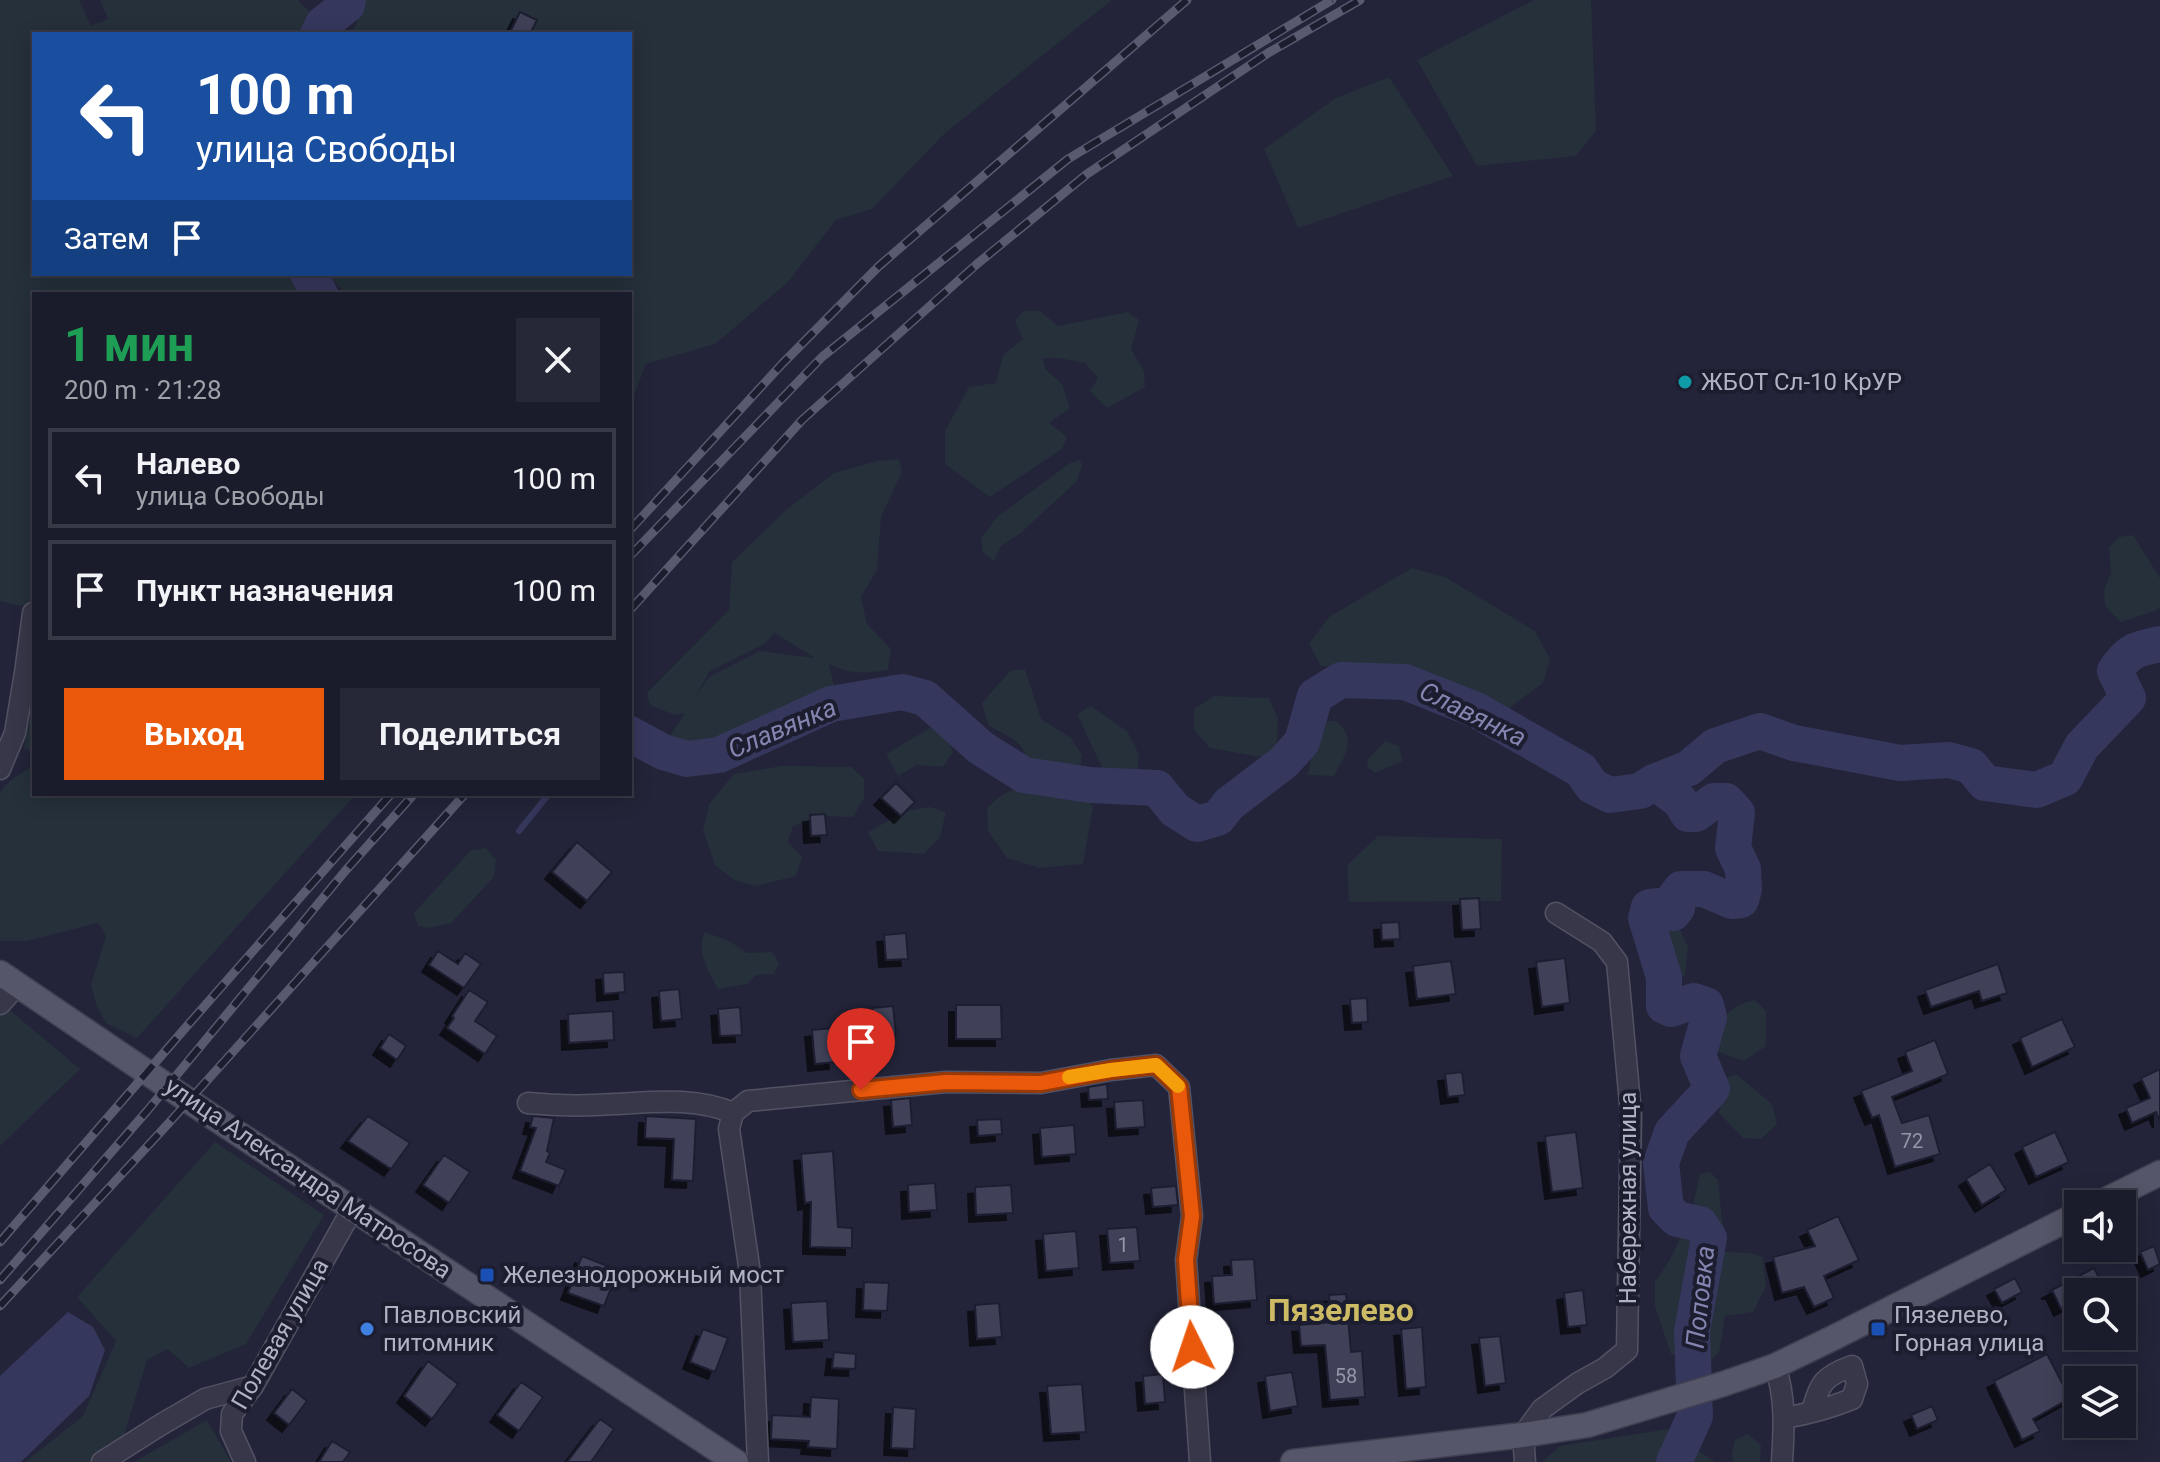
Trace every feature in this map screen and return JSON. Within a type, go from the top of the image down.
[{"type":"main road","name":"улица Александра Матросова","points":[[9,979],[736,1462]]},
{"type":"main road","points":[[2126,1190],[2160,1173]]},
{"type":"main road","points":[[1293,1462],[1587,1425],[1723,1384],[1775,1366],[2064,1221]]},
{"type":"street","points":[[0,769],[15,733],[32,620]]},
{"type":"street","name":"Набережная улица","points":[[1523,1435],[1542,1409],[1627,1350],[1631,1114],[1617,962],[1602,942],[1556,913]]},
{"type":"street","points":[[0,1004],[9,979]]},
{"type":"street","points":[[731,1121],[748,1101],[946,1082],[1041,1083],[1156,1065],[1179,1087],[1192,1216],[1186,1260],[1200,1462]]},
{"type":"street","points":[[528,1103],[589,1106],[680,1101],[719,1107],[731,1121],[750,1273],[758,1462]]},
{"type":"street","name":"Полевая улица","points":[[245,1462],[231,1431],[232,1414],[253,1386],[353,1208]]},
{"type":"street","points":[[1775,1366],[1781,1382],[1784,1418],[1782,1462]]},
{"type":"street","points":[[102,1462],[205,1399],[253,1386]]},
{"type":"street","points":[[1784,1418],[1812,1412]]},
{"type":"street","points":[[1523,1435],[1525,1462]]},
{"type":"shaded area","points":[[0,0],[79,0],[91,26],[108,19],[100,0],[300,0],[316,17],[308,32],[32,32],[32,276],[299,276],[308,292],[32,292],[32,609],[0,601]]},
{"type":"shaded area","points":[[358,0],[1112,0],[944,134],[872,209],[836,220],[787,283],[715,344],[646,364],[632,401],[632,292],[345,292],[328,276],[632,276],[632,32],[351,32],[357,23]]},
{"type":"shaded area","points":[[1534,0],[1591,0],[1596,131],[1576,156],[1477,166],[1417,60]]},
{"type":"shaded area","points":[[1389,77],[1453,176],[1298,228],[1264,149],[1336,98]]},
{"type":"shaded area","points":[[1023,311],[1040,311],[1058,326],[1128,312],[1139,320],[1131,349],[1144,371],[1145,387],[1107,408],[1090,391],[1098,378],[1085,363],[1043,358],[1045,369],[1062,384],[1070,408],[1049,423],[1067,437],[1062,449],[990,497],[945,464],[945,431],[969,387],[996,383],[1003,355],[1023,339],[1015,321]]},
{"type":"shaded area","points":[[899,459],[902,472],[881,517],[877,570],[861,597],[867,624],[891,649],[888,670],[857,672],[829,664],[835,690],[696,754],[664,745],[685,713],[675,715],[650,705],[647,693],[729,610],[732,562],[786,510],[834,473],[877,461]],"holes":[[[774,633],[815,658],[760,651],[709,677],[695,697],[710,671],[766,643]]]},
{"type":"shaded area","points":[[1080,460],[1082,465],[1077,481],[1022,532],[1001,546],[994,561],[983,553],[981,538],[997,517],[1070,463]]},
{"type":"shaded area","points":[[2133,535],[2160,578],[2160,607],[2121,622],[2105,606],[2104,590],[2111,573],[2109,547],[2119,537]]},
{"type":"shaded area","points":[[1412,568],[1445,577],[1535,631],[1550,659],[1543,683],[1505,711],[1413,675],[1321,666],[1309,644],[1329,617]]},
{"type":"shaded area","points":[[1025,669],[1041,719],[1071,738],[1082,755],[1078,784],[1093,807],[1083,864],[1040,868],[1007,858],[988,831],[987,808],[999,797],[1025,783],[1026,759],[1015,741],[988,725],[982,703],[1010,671]]},
{"type":"shaded area","points":[[1214,696],[1269,698],[1278,718],[1277,750],[1260,757],[1210,748],[1194,730],[1194,709]]},
{"type":"shaded area","points":[[32,702],[32,752],[24,748]]},
{"type":"shaded area","points":[[1091,706],[1127,731],[1139,755],[1137,777],[1109,782],[1077,714]]},
{"type":"shaded area","points":[[1336,721],[1343,728],[1348,741],[1342,761],[1334,776],[1308,775],[1318,722]]},
{"type":"shaded area","points":[[930,728],[945,730],[953,752],[943,767],[917,765],[898,776],[886,754]]},
{"type":"shaded area","points":[[1385,741],[1399,746],[1402,761],[1375,773],[1367,767],[1368,759]]},
{"type":"shaded area","points":[[32,765],[32,796],[354,796],[137,1038],[106,1023],[96,1004],[91,985],[106,936],[98,923],[27,941],[0,941],[0,793],[10,781]]},
{"type":"shaded area","points":[[782,766],[851,767],[864,779],[864,798],[853,817],[820,816],[793,826],[788,842],[802,857],[796,876],[755,886],[734,880],[715,865],[703,830],[709,804],[734,774]]},
{"type":"shaded area","points":[[930,807],[946,812],[940,837],[924,854],[878,851],[868,832],[906,811]]},
{"type":"shaded area","points":[[1378,836],[1502,839],[1501,901],[1349,902],[1347,865]]},
{"type":"shaded area","points":[[486,848],[496,860],[494,877],[451,923],[429,928],[418,926],[414,913],[471,850]]},
{"type":"shaded area","points":[[1661,917],[1674,917],[1688,947],[1685,975],[1674,981],[1655,979],[1647,952],[1651,922]]},
{"type":"shaded area","points":[[705,932],[729,941],[747,953],[772,952],[779,963],[774,974],[756,975],[747,984],[718,989],[702,954]]},
{"type":"shaded area","points":[[1755,1000],[1766,1011],[1766,1046],[1744,1061],[1715,1051],[1725,1017],[1736,1007]]},
{"type":"shaded area","points":[[5,1006],[80,1069],[0,1146],[0,1011]]},
{"type":"shaded area","points":[[1736,1074],[1772,1104],[1777,1124],[1761,1139],[1743,1138],[1719,1113],[1725,1078]]},
{"type":"shaded area","points":[[215,1142],[324,1215],[246,1344],[189,1368],[168,1349],[147,1360],[122,1442],[89,1462],[25,1462],[83,1416],[116,1341],[77,1297]]},
{"type":"shaded area","points":[[1710,1172],[1718,1180],[1725,1252],[1763,1257],[1766,1286],[1753,1312],[1725,1316],[1719,1352],[1707,1364],[1671,1354],[1655,1306],[1655,1282],[1690,1219],[1700,1174]]},
{"type":"shaded area","points":[[207,1420],[231,1462],[134,1462]]},
{"type":"shaded area","points":[[1681,1427],[1696,1436],[1697,1450],[1715,1462],[1542,1462],[1560,1446]]},
{"type":"shaded area","points":[[1748,1434],[1761,1445],[1760,1462],[1733,1462],[1735,1440]]},
{"type":"water","points":[[68,1312],[93,1327],[105,1350],[89,1396],[21,1462],[0,1462],[0,1376]]},
{"type":"building","points":[[520,12],[537,20],[531,32],[510,32]]},
{"type":"building","points":[[896,783],[915,802],[901,816],[881,798]]},
{"type":"building","points":[[825,814],[827,835],[811,836],[810,815]]},
{"type":"building","points":[[577,842],[612,872],[587,901],[552,872]]},
{"type":"building","points":[[1479,898],[1481,929],[1462,930],[1460,899]]},
{"type":"building","points":[[1399,922],[1400,939],[1382,940],[1381,923]]},
{"type":"building","points":[[906,933],[908,959],[886,960],[884,935]]},
{"type":"building","points":[[438,951],[458,964],[465,953],[481,964],[464,988],[429,965]]},
{"type":"building","points":[[1565,958],[1570,1003],[1542,1007],[1536,962]]},
{"type":"building","points":[[1451,961],[1456,994],[1417,999],[1413,966]]},
{"type":"building","points":[[1998,964],[2007,993],[1982,1001],[1979,991],[1931,1007],[1925,990]]},
{"type":"building","points":[[624,972],[625,992],[604,994],[603,973]]},
{"type":"building","points":[[679,989],[682,1019],[661,1021],[659,991]]},
{"type":"building","points":[[469,990],[488,1002],[475,1021],[497,1036],[485,1054],[447,1028]]},
{"type":"building","points":[[1367,998],[1368,1022],[1352,1023],[1350,999]]},
{"type":"building","points":[[956,1005],[1001,1005],[1002,1039],[956,1039]]},
{"type":"building","points":[[893,1006],[896,1034],[874,1036],[872,1008]]},
{"type":"building","points":[[740,1007],[742,1035],[720,1036],[718,1009]]},
{"type":"building","points":[[613,1011],[614,1040],[569,1043],[568,1014]]},
{"type":"building","points":[[2062,1019],[2075,1047],[2032,1067],[2020,1038]]},
{"type":"building","points":[[834,1028],[836,1062],[815,1064],[812,1030]]},
{"type":"building","points":[[389,1034],[406,1046],[397,1060],[380,1048]]},
{"type":"building","points":[[1935,1040],[1948,1074],[1892,1097],[1902,1123],[1929,1115],[1940,1154],[1895,1167],[1879,1115],[1872,1118],[1861,1091],[1912,1071],[1905,1052]]},
{"type":"building","points":[[2160,1069],[2160,1121],[2156,1112],[2132,1123],[2126,1108],[2150,1098],[2141,1078]]},
{"type":"building","points":[[1462,1072],[1465,1095],[1448,1097],[1445,1074]]},
{"type":"building","points":[[1107,1084],[1108,1099],[1089,1100],[1088,1087]]},
{"type":"building","points":[[910,1098],[912,1125],[893,1127],[891,1100]]},
{"type":"building","points":[[1143,1100],[1145,1127],[1116,1129],[1114,1102]]},
{"type":"building","points":[[368,1116],[410,1143],[391,1169],[348,1141]]},
{"type":"building","points":[[533,1116],[554,1118],[546,1162],[566,1170],[559,1186],[520,1171],[536,1128],[530,1127]]},
{"type":"building","points":[[646,1116],[696,1119],[693,1181],[672,1180],[674,1139],[645,1138]]},
{"type":"building","points":[[1001,1119],[1002,1134],[978,1136],[977,1120]]},
{"type":"building","points":[[1074,1125],[1076,1154],[1042,1157],[1040,1128]]},
{"type":"building","points":[[1576,1132],[1583,1188],[1552,1192],[1545,1136]]},
{"type":"building","points":[[2055,1132],[2069,1162],[2036,1177],[2022,1147]]},
{"type":"building","points":[[833,1151],[838,1227],[852,1228],[852,1248],[810,1247],[811,1202],[805,1203],[801,1154]]},
{"type":"building","points":[[444,1155],[470,1172],[449,1203],[423,1185]]},
{"type":"building","points":[[1990,1164],[2006,1190],[1982,1205],[1966,1179]]},
{"type":"building","points":[[935,1183],[937,1210],[909,1212],[908,1185]]},
{"type":"building","points":[[1011,1185],[1013,1213],[976,1215],[975,1187]]},
{"type":"building","points":[[1176,1186],[1178,1205],[1153,1207],[1151,1188]]},
{"type":"building","points":[[1838,1216],[1859,1260],[1824,1276],[1834,1298],[1814,1307],[1804,1287],[1782,1293],[1773,1257],[1815,1246],[1807,1230]]},
{"type":"building","points":[[1137,1227],[1140,1261],[1110,1263],[1107,1229]]},
{"type":"building","points":[[1076,1231],[1079,1268],[1046,1271],[1043,1234]]},
{"type":"building","points":[[2154,1246],[2160,1264],[2148,1270],[2140,1252]]},
{"type":"building","points":[[582,1256],[618,1270],[604,1306],[568,1293]]},
{"type":"building","points":[[1254,1259],[1257,1300],[1214,1304],[1212,1276],[1232,1275],[1231,1260]]},
{"type":"building","points":[[2094,1268],[2099,1278],[2075,1278]]},
{"type":"building","points":[[2015,1278],[2022,1292],[2002,1303],[1994,1289]]},
{"type":"building","points":[[864,1282],[889,1283],[887,1311],[863,1310]]},
{"type":"building","points":[[2064,1284],[2064,1307],[2061,1309],[2053,1292],[2048,1292]]},
{"type":"building","points":[[1583,1290],[1587,1325],[1568,1327],[1564,1293]]},
{"type":"building","points":[[1346,1294],[1351,1352],[1362,1351],[1365,1397],[1330,1400],[1325,1345],[1301,1346],[1299,1325],[1331,1322],[1329,1295]]},
{"type":"building","points":[[827,1301],[829,1340],[793,1342],[791,1303]]},
{"type":"building","points":[[999,1303],[1002,1337],[977,1339],[975,1305]]},
{"type":"building","points":[[1422,1327],[1426,1387],[1406,1389],[1401,1329]]},
{"type":"building","points":[[703,1329],[728,1338],[715,1372],[690,1362]]},
{"type":"building","points":[[1500,1336],[1506,1383],[1485,1386],[1479,1338]]},
{"type":"building","points":[[834,1352],[856,1354],[855,1369],[832,1368]]},
{"type":"building","points":[[2047,1354],[2064,1384],[2064,1402],[2033,1419],[2040,1431],[2022,1440],[1994,1381]]},
{"type":"building","points":[[428,1361],[458,1384],[432,1419],[404,1396]]},
{"type":"building","points":[[1292,1372],[1298,1406],[1270,1411],[1265,1376]]},
{"type":"building","points":[[1163,1374],[1165,1402],[1145,1404],[1143,1376]]},
{"type":"building","points":[[521,1382],[543,1397],[519,1431],[497,1415]]},
{"type":"building","points":[[1082,1384],[1086,1432],[1051,1434],[1047,1386]]},
{"type":"building","points":[[292,1389],[307,1401],[289,1425],[274,1413]]},
{"type":"building","points":[[811,1397],[839,1399],[837,1449],[808,1447],[809,1441],[771,1439],[772,1415],[810,1417]]},
{"type":"building","points":[[1932,1406],[1938,1420],[1917,1429],[1911,1415]]},
{"type":"building","points":[[893,1407],[916,1409],[914,1449],[891,1448]]},
{"type":"building","points":[[600,1419],[614,1429],[591,1462],[567,1462]]},
{"type":"building","points":[[332,1441],[350,1452],[343,1462],[319,1462]]},
{"type":"waterway","name":"Славянка","points":[[319,32],[323,24],[347,5],[348,0]]},
{"type":"waterway","name":"Славянка","points":[[309,276],[319,292]]},
{"type":"waterway","name":"Славянка","points":[[632,735],[663,752],[687,759],[719,755],[831,704],[902,692],[925,698],[981,748],[1024,775],[1090,785],[1157,788],[1175,810],[1197,824],[1218,818],[1229,804],[1284,762],[1302,742],[1315,696],[1341,680],[1405,682],[1476,710],[1581,770],[1592,786],[1610,795],[1640,791],[1689,768],[1715,746],[1760,731],[1794,743],[1900,763],[1949,760],[1971,766],[1985,783],[2037,790],[2065,778],[2082,746],[2128,698],[2115,671],[2120,664],[2134,652],[2160,644]]},
{"type":"waterway","name":"Поповка","points":[[1654,782],[1680,801],[1688,814],[1696,814],[1714,801],[1726,801],[1737,813],[1733,848],[1743,869],[1744,889],[1741,900],[1732,901],[1704,889],[1681,889],[1675,897],[1677,908],[1673,913],[1657,906],[1649,907],[1646,918],[1664,977],[1664,1006],[1671,1009],[1694,1001],[1706,1005],[1709,1017],[1698,1056],[1712,1089],[1672,1132],[1661,1163],[1666,1208],[1677,1219],[1700,1224],[1709,1238],[1692,1331],[1695,1416],[1674,1462]]},
{"type":"waterway","points":[[519,831],[547,796]]},
{"type":"railway","points":[[632,528],[782,364],[879,266],[1187,0]]},
{"type":"railway","points":[[632,554],[822,357],[1068,159],[1332,0]]},
{"type":"railway","points":[[632,608],[802,420],[977,264],[1087,174],[1268,53],[1360,0]]},
{"type":"railway","points":[[0,1242],[389,796]]},
{"type":"railway","points":[[0,1280],[147,1111],[346,870],[412,796]]},
{"type":"railway","points":[[0,1306],[463,796]]},
{"type":"slow traffic","points":[[1069,1077],[1156,1065],[1178,1086]]},
{"type":"place","name":"ЖБОТ Сл-10 КрУР","points":[[1685,382]]},
{"type":"place","name":"Железнодорожный мост","points":[[487,1275]]},
{"type":"place","name":"Павловский питомник","points":[[367,1329]]},
{"type":"place","name":"Пязелево, Горная улица","points":[[1878,1329]]},
{"type":"district","name":"Пязелево","points":[[1341,1310]]},
{"type":"route","points":[[861,1090],[946,1082],[1041,1083],[1156,1065],[1179,1087],[1192,1216],[1186,1260],[1192,1347]]}]
